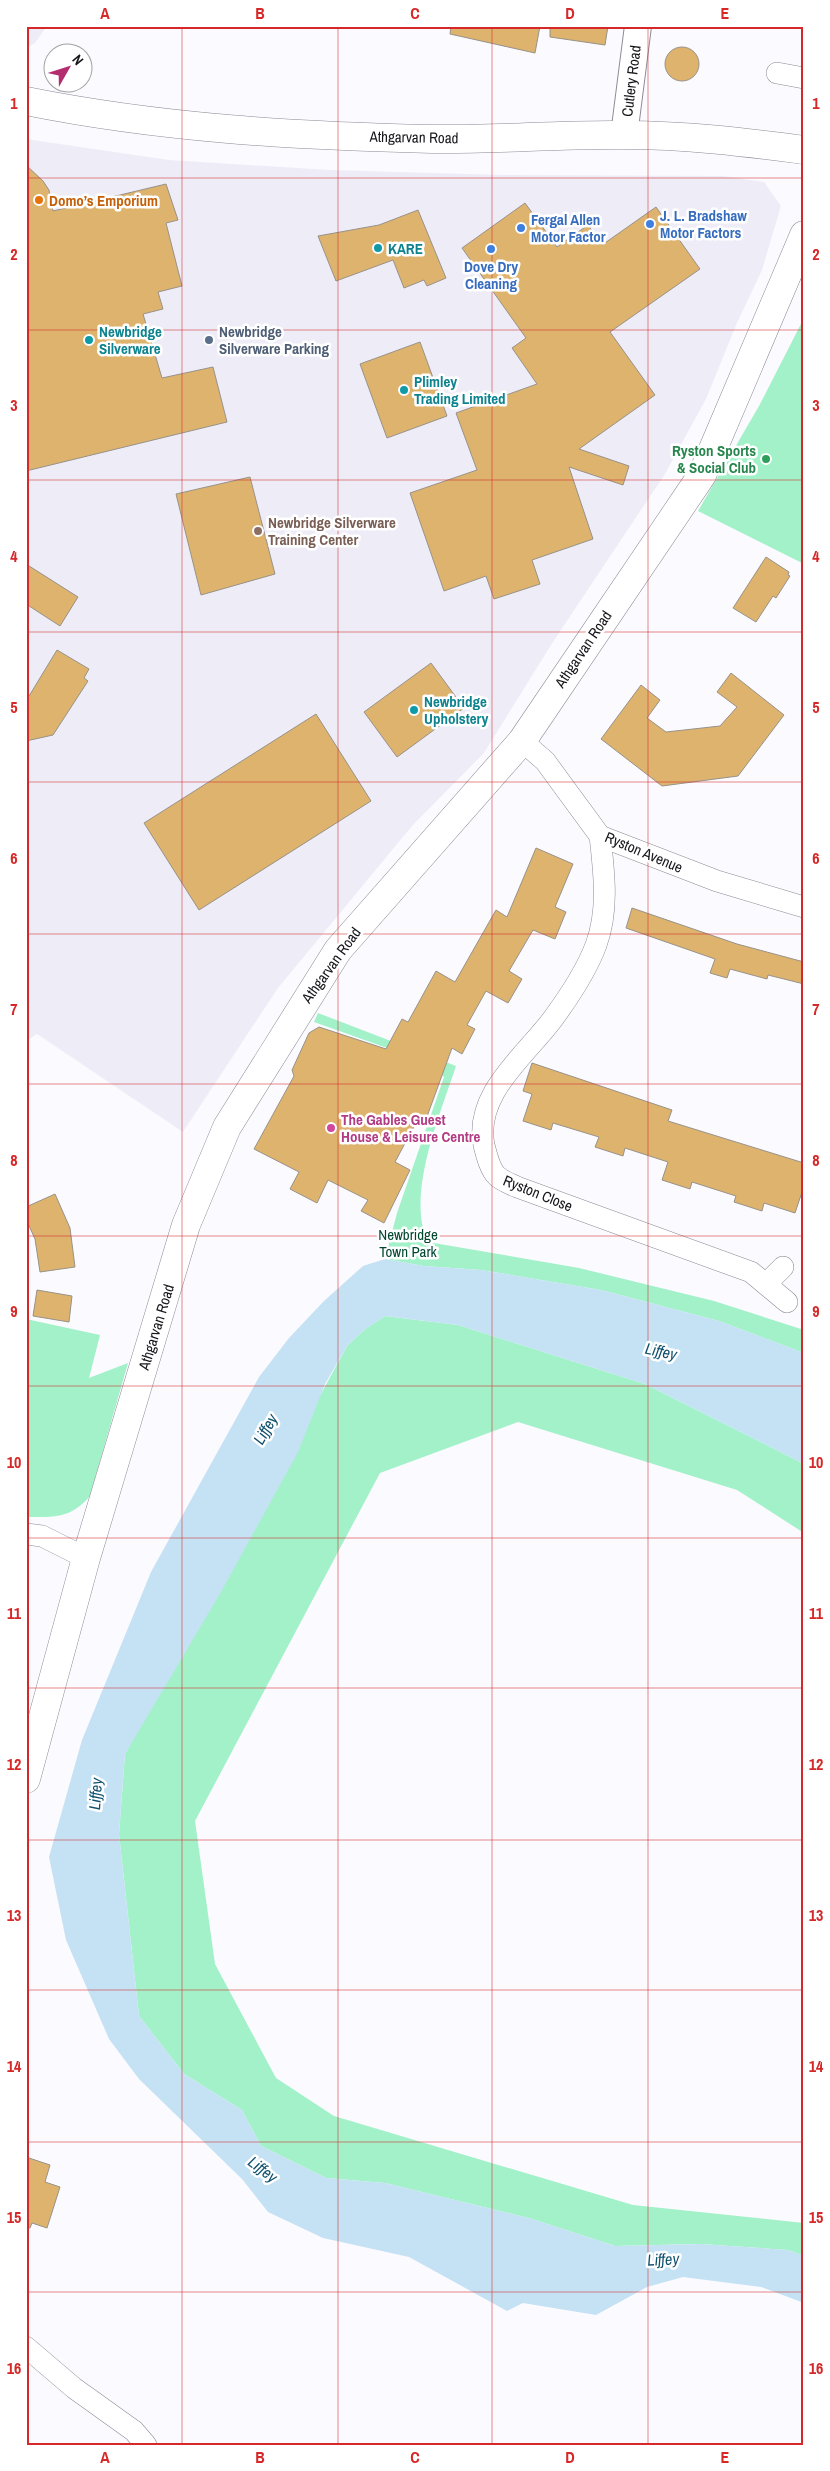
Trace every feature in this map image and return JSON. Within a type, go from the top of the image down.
[{"type":"main road","name":"Athgarvan Road","points":[[26,101],[235,131],[433,139],[624,135],[726,139],[804,150]]},
{"type":"main road","name":"Athgarvan Road","points":[[26,1779],[86,1558],[186,1225],[227,1126],[338,950],[522,741],[702,475],[796,264],[804,235]]},
{"type":"street","name":"Cutlery Road","points":[[624,135],[638,26]]},
{"type":"street","points":[[778,73],[804,78]]},
{"type":"street","name":"Ryston Avenue","points":[[522,741],[544,761],[600,836],[717,881],[804,907]]},
{"type":"street","name":"Ryston Close","points":[[600,836],[605,908],[596,944],[579,981],[551,1021],[508,1070],[488,1105],[481,1129],[485,1151],[496,1176],[517,1187],[751,1272],[787,1302]]},
{"type":"street","points":[[766,1284],[783,1266]]},
{"type":"street","points":[[26,1534],[42,1536],[86,1558]]},
{"type":"street","points":[[26,2347],[74,2388],[134,2431],[146,2445]]},
{"type":"shaded area","points":[[26,26],[47,26],[35,43],[26,48]]},
{"type":"shaded area","points":[[26,139],[169,160],[330,170],[504,175],[723,176],[764,182],[781,206],[762,270],[737,323],[706,399],[665,474],[551,645],[484,753],[412,826],[278,988],[183,1132],[37,1034],[26,1041]]},
{"type":"green space","name":"Ryston Sports & Social Club","points":[[804,318],[804,564],[698,511],[759,406]]},
{"type":"green space","name":"Newbridge Town Park","points":[[318,1013],[456,1066],[434,1130],[423,1178],[422,1223],[428,1242],[579,1268],[714,1301],[804,1330],[804,1353],[719,1321],[601,1290],[481,1270],[424,1266],[385,1259],[397,1213],[444,1077],[432,1064],[314,1022]]},
{"type":"green space","points":[[385,1316],[458,1325],[645,1384],[804,1464],[804,1533],[737,1490],[518,1422],[380,1473],[195,1821],[215,1964],[276,2078],[334,2116],[633,2205],[804,2223],[804,2256],[788,2250],[700,2244],[615,2246],[532,2219],[385,2183],[326,2178],[261,2146],[242,2110],[184,2074],[139,2016],[119,1834],[125,1754],[347,1346],[364,1330]]},
{"type":"green space","points":[[26,1319],[100,1335],[89,1378],[128,1363],[90,1496],[76,1509],[61,1515],[26,1517]]},
{"type":"water","name":"Liffey","points":[[385,1259],[424,1266],[481,1270],[601,1290],[719,1321],[804,1353],[804,1464],[645,1384],[458,1325],[385,1316],[364,1330],[347,1346],[325,1384],[298,1452],[221,1592],[125,1754],[119,1834],[139,2016],[184,2074],[242,2110],[261,2146],[326,2178],[385,2183],[532,2219],[615,2246],[700,2244],[788,2250],[804,2256],[804,2303],[761,2287],[683,2277],[647,2287],[596,2315],[523,2303],[507,2311],[409,2257],[323,2238],[268,2212],[242,2179],[139,2079],[109,2039],[66,1940],[49,1857],[82,1740],[151,1572],[259,1377],[289,1338],[324,1301],[363,1266]]},
{"type":"building","points":[[451,26],[540,26],[535,53],[450,34]]},
{"type":"building","points":[[550,26],[608,26],[605,45],[550,37]]},
{"type":"building","points":[[682,47],[694,52],[699,64],[694,76],[682,81],[670,76],[665,64],[670,52]]},
{"type":"building","name":"Newbridge Silverware","points":[[26,165],[43,181],[49,190],[53,211],[166,184],[178,220],[166,223],[182,286],[158,292],[163,309],[143,314],[162,378],[213,367],[227,422],[26,471]]},
{"type":"building","points":[[525,203],[557,247],[588,225],[602,245],[656,207],[700,269],[610,332],[655,395],[579,449],[629,466],[623,485],[569,467],[593,539],[532,560],[540,584],[494,599],[486,576],[444,591],[410,493],[477,470],[456,413],[537,384],[512,348],[526,338],[462,248]]},
{"type":"building","name":"KARE","points":[[418,210],[446,278],[427,286],[424,280],[404,288],[393,260],[336,281],[318,236],[379,225]]},
{"type":"building","name":"Plimley Trading Limited","points":[[420,342],[447,416],[387,438],[360,364]]},
{"type":"building","points":[[250,477],[275,574],[201,595],[176,494]]},
{"type":"building","points":[[766,557],[789,572],[788,575],[790,576],[776,598],[773,596],[756,622],[733,608]]},
{"type":"building","points":[[26,564],[78,597],[60,626],[26,604]]},
{"type":"building","points":[[57,650],[89,669],[84,678],[88,681],[53,735],[26,741],[26,701]]},
{"type":"building","name":"Newbridge Upholstery","points":[[431,663],[464,708],[397,757],[364,712]]},
{"type":"building","points":[[731,673],[784,715],[738,776],[662,786],[601,739],[641,685],[660,700],[647,718],[666,732],[720,726],[737,707],[717,692]]},
{"type":"building","points":[[316,714],[371,801],[199,910],[144,823]]},
{"type":"building","name":"The Gables Guest House & Leisure Centre","points":[[536,848],[573,864],[555,907],[566,912],[555,939],[533,930],[509,971],[522,979],[508,1003],[486,991],[467,1025],[475,1029],[462,1054],[452,1048],[425,1122],[418,1119],[395,1162],[410,1170],[384,1223],[361,1211],[368,1200],[328,1180],[317,1203],[290,1189],[299,1172],[254,1149],[294,1076],[292,1070],[309,1033],[319,1027],[386,1049],[402,1019],[408,1022],[436,971],[455,982],[496,910],[507,917]]},
{"type":"building","points":[[632,908],[737,944],[804,962],[804,984],[768,975],[767,979],[730,969],[727,978],[710,973],[715,959],[626,928]]},
{"type":"building","points":[[532,1063],[672,1110],[668,1121],[804,1163],[804,1186],[795,1213],[764,1203],[762,1211],[734,1202],[736,1196],[692,1182],[690,1189],[662,1180],[668,1162],[625,1148],[623,1156],[595,1147],[599,1137],[553,1123],[551,1130],[523,1121],[532,1094],[523,1091]]},
{"type":"building","points":[[55,1194],[70,1228],[75,1267],[40,1272],[35,1239],[26,1219],[26,1207]]},
{"type":"building","points":[[37,1290],[72,1296],[69,1322],[33,1316]]},
{"type":"building","points":[[26,2157],[50,2165],[45,2182],[60,2187],[47,2228],[32,2223],[30,2228],[26,2227]]},
{"type":"place","name":"Domo’s Emporium","points":[[39,200]]},
{"type":"place","name":"J. L. Bradshaw Motor Factors","points":[[650,224]]},
{"type":"place","name":"Fergal Allen Motor Factor","points":[[521,228]]},
{"type":"place","name":"KARE","points":[[378,248]]},
{"type":"place","name":"Dove Dry Cleaning","points":[[491,249]]},
{"type":"place","name":"Newbridge Silverware","points":[[89,340]]},
{"type":"place","name":"Newbridge Silverware Parking","points":[[209,340]]},
{"type":"place","name":"Plimley Trading Limited","points":[[404,390]]},
{"type":"place","name":"Ryston Sports & Social Club","points":[[766,459]]},
{"type":"place","name":"Newbridge Silverware Training Center","points":[[258,531]]},
{"type":"place","name":"Newbridge Upholstery","points":[[414,710]]},
{"type":"place","name":"The Gables Guest House & Leisure Centre","points":[[331,1128]]}]
